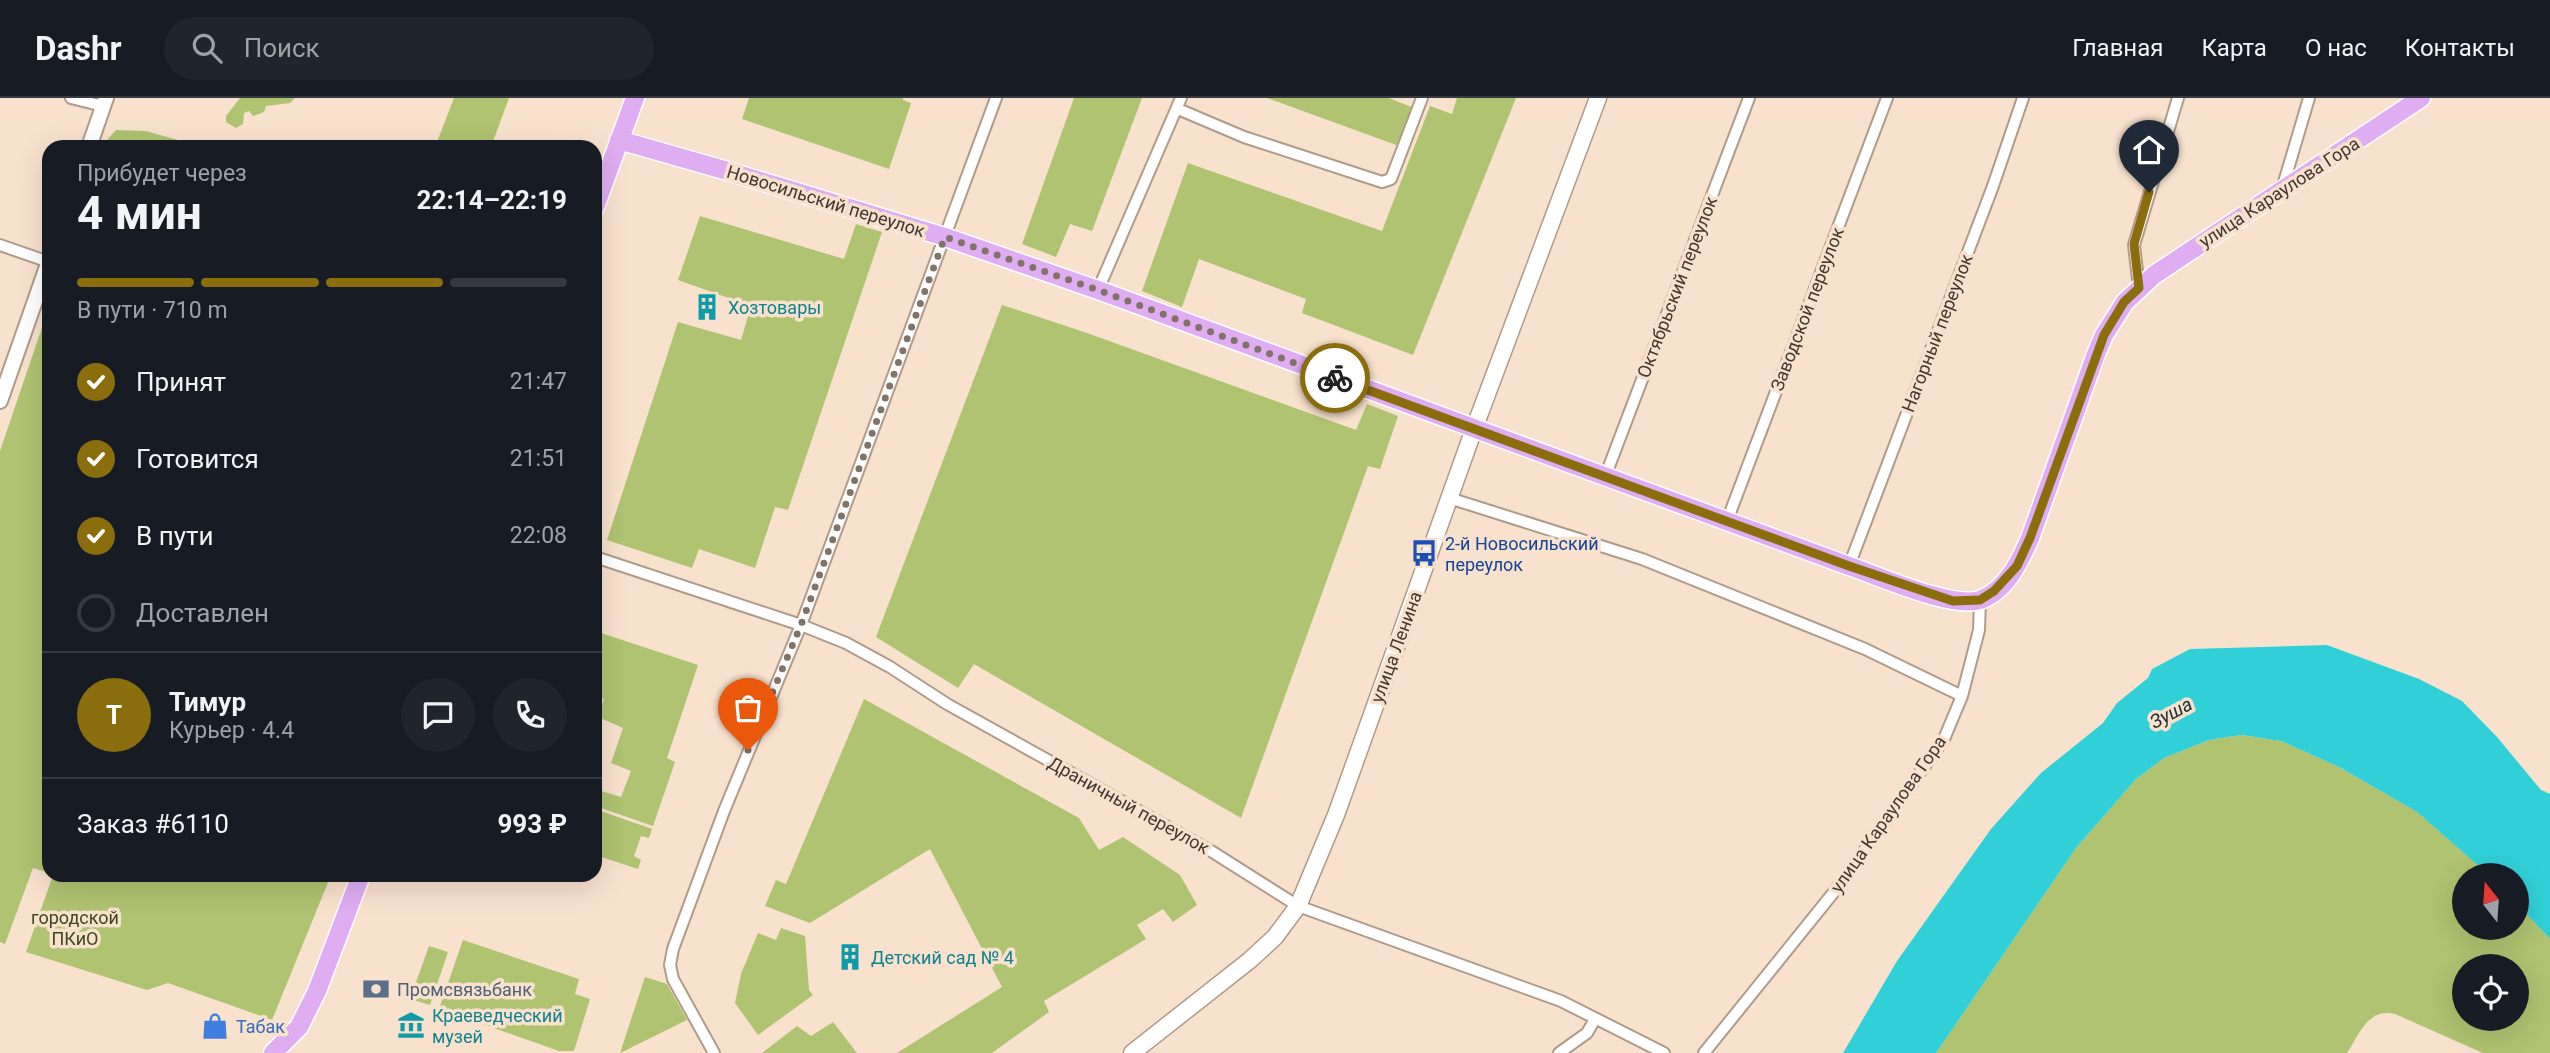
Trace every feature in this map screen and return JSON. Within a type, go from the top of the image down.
[{"type":"main road","points":[[602,187],[635,98]]},
{"type":"main road","name":"улица Ленина","points":[[1132,1053],[1250,960],[1275,937],[1298,906],[1336,815],[1474,429],[1598,98]]},
{"type":"main road","name":"улица Караулова Гора","points":[[1980,600],[2006,580],[2017,566],[2030,538],[2104,335],[2124,302],[2172,262],[2421,98]]},
{"type":"main road","name":"Новосильский переулок","points":[[619,140],[945,237],[1098,290],[1849,566],[1953,601],[1980,600]]},
{"type":"main road","points":[[279,1050],[299,1027],[317,992],[358,882]]},
{"type":"street","points":[[71,98],[105,102],[91,140]]},
{"type":"street","points":[[714,1053],[673,979],[670,965],[673,949],[728,799],[801,625],[996,98]]},
{"type":"street","points":[[1098,290],[1180,104],[1244,137],[1382,183],[1391,179],[1422,98]]},
{"type":"street","name":"Октябрьский переулок","points":[[1605,477],[1749,98]]},
{"type":"street","name":"Заводской переулок","points":[[1727,521],[1887,98]]},
{"type":"street","name":"Нагорный переулок","points":[[1849,566],[1993,186],[2023,98]]},
{"type":"street","points":[[2139,288],[2134,244],[2178,98]]},
{"type":"street","points":[[2281,192],[2309,98]]},
{"type":"street","points":[[0,245],[42,260]]},
{"type":"street","points":[[0,401],[42,282]]},
{"type":"street","points":[[1449,498],[1642,559],[1865,649],[1962,696]]},
{"type":"street","name":"Драничный переулок","points":[[602,559],[801,625],[846,643],[890,667],[947,704],[1212,851],[1298,906],[1561,1001],[1664,1053]]},
{"type":"street","name":"улица Караулова Гора","points":[[1704,1053],[1842,882],[1944,739],[1962,696],[1979,630],[1980,600]]},
{"type":"street","points":[[1559,1053],[1587,1033],[1595,1019]]},
{"type":"green space","points":[[240,98],[295,98],[290,103],[266,106],[264,112],[253,116],[249,111],[244,113],[243,124],[236,128],[226,122],[226,116]]},
{"type":"green space","points":[[454,98],[509,98],[494,140],[438,140]]},
{"type":"green space","points":[[749,98],[903,98],[911,103],[889,169],[742,119]]},
{"type":"green space","points":[[1074,98],[1142,98],[1092,231],[1070,224],[1056,257],[1022,244]]},
{"type":"green space","points":[[1267,98],[1389,98],[1414,108],[1399,146]]},
{"type":"green space","points":[[1457,98],[1516,98],[1413,355],[1302,313],[1306,299],[1199,259],[1182,307],[1142,291],[1188,163],[1382,231],[1430,106],[1452,114]]},
{"type":"green space","points":[[116,130],[146,131],[178,140],[108,140]]},
{"type":"green space","points":[[700,216],[844,259],[856,224],[882,232],[788,510],[775,507],[755,568],[699,549],[692,568],[607,540],[678,322],[741,340],[751,306],[678,280]]},
{"type":"green space","points":[[1002,305],[1356,430],[1367,404],[1398,416],[1380,469],[1368,466],[1241,818],[974,664],[958,688],[876,637]]},
{"type":"green space","name":"городской ПКиО","points":[[42,328],[42,871],[33,868],[5,944],[0,942],[0,451]]},
{"type":"green space","points":[[602,633],[698,665],[667,758],[675,762],[653,826],[602,808],[602,791],[621,797],[631,771],[611,763],[623,728],[602,719]]},
{"type":"green space","points":[[864,699],[1079,818],[1099,850],[1123,837],[1180,875],[1197,905],[1173,922],[1163,909],[1137,925],[1146,939],[1044,1001],[1049,1012],[992,1053],[897,1053],[1002,987],[930,849],[810,923],[765,906],[776,880],[786,884]]},
{"type":"green space","points":[[2241,735],[2281,741],[2339,767],[2417,812],[2476,863],[2452,863],[2452,940],[2529,940],[2529,917],[2550,939],[2550,1053],[2483,1053],[2395,1014],[2386,1013],[2371,1018],[2347,1053],[1936,1053],[2076,848],[2136,779],[2164,758],[2209,740]]},
{"type":"green space","points":[[602,811],[652,829],[649,838],[641,836],[634,856],[641,860],[638,869],[602,857]]},
{"type":"green space","name":"городской ПКиО","points":[[51,882],[328,882],[272,1020],[168,983],[147,990],[26,952]]},
{"type":"green space","points":[[781,928],[805,936],[809,990],[813,995],[758,1035],[735,1003],[741,974],[758,933],[776,940]]},
{"type":"green space","points":[[463,940],[579,979],[575,994],[590,999],[574,1051],[559,1051],[445,1011],[440,1006]]},
{"type":"green space","points":[[429,946],[448,952],[430,1005],[410,999]]},
{"type":"green space","points":[[645,977],[667,984],[687,1020],[620,1053]]},
{"type":"green space","points":[[833,1022],[857,1053],[762,1053],[797,1026],[811,1036]]},
{"type":"water","name":"Зуша","points":[[2327,645],[2419,679],[2462,701],[2497,737],[2541,790],[2550,794],[2550,939],[2529,917],[2529,863],[2475,863],[2417,812],[2339,767],[2281,741],[2241,735],[2209,740],[2164,758],[2136,779],[2076,848],[1936,1053],[1843,1053],[1897,961],[1991,829],[2041,773],[2103,723],[2117,703],[2148,678],[2152,669],[2190,649]]},
{"type":"way so far","points":[[748,750],[801,625],[945,237],[1098,290],[1335,378]]},
{"type":"place","name":"Хозтовары","points":[[707,307]]},
{"type":"place","name":"2-й Новосильский переулок","points":[[1424,553]]},
{"type":"place","name":"Детский сад № 4","points":[[850,957]]},
{"type":"place","name":"Промсвязьбанк","points":[[376,989]]},
{"type":"place","name":"Краеведческий музей","points":[[411,1025]]},
{"type":"place","name":"Табак","points":[[215,1026]]},
{"type":"route","points":[[1335,378],[1849,566],[1953,601],[1980,600],[2006,580],[2017,566],[2030,538],[2104,335],[2124,302],[2139,288],[2134,244],[2149,192]]}]
